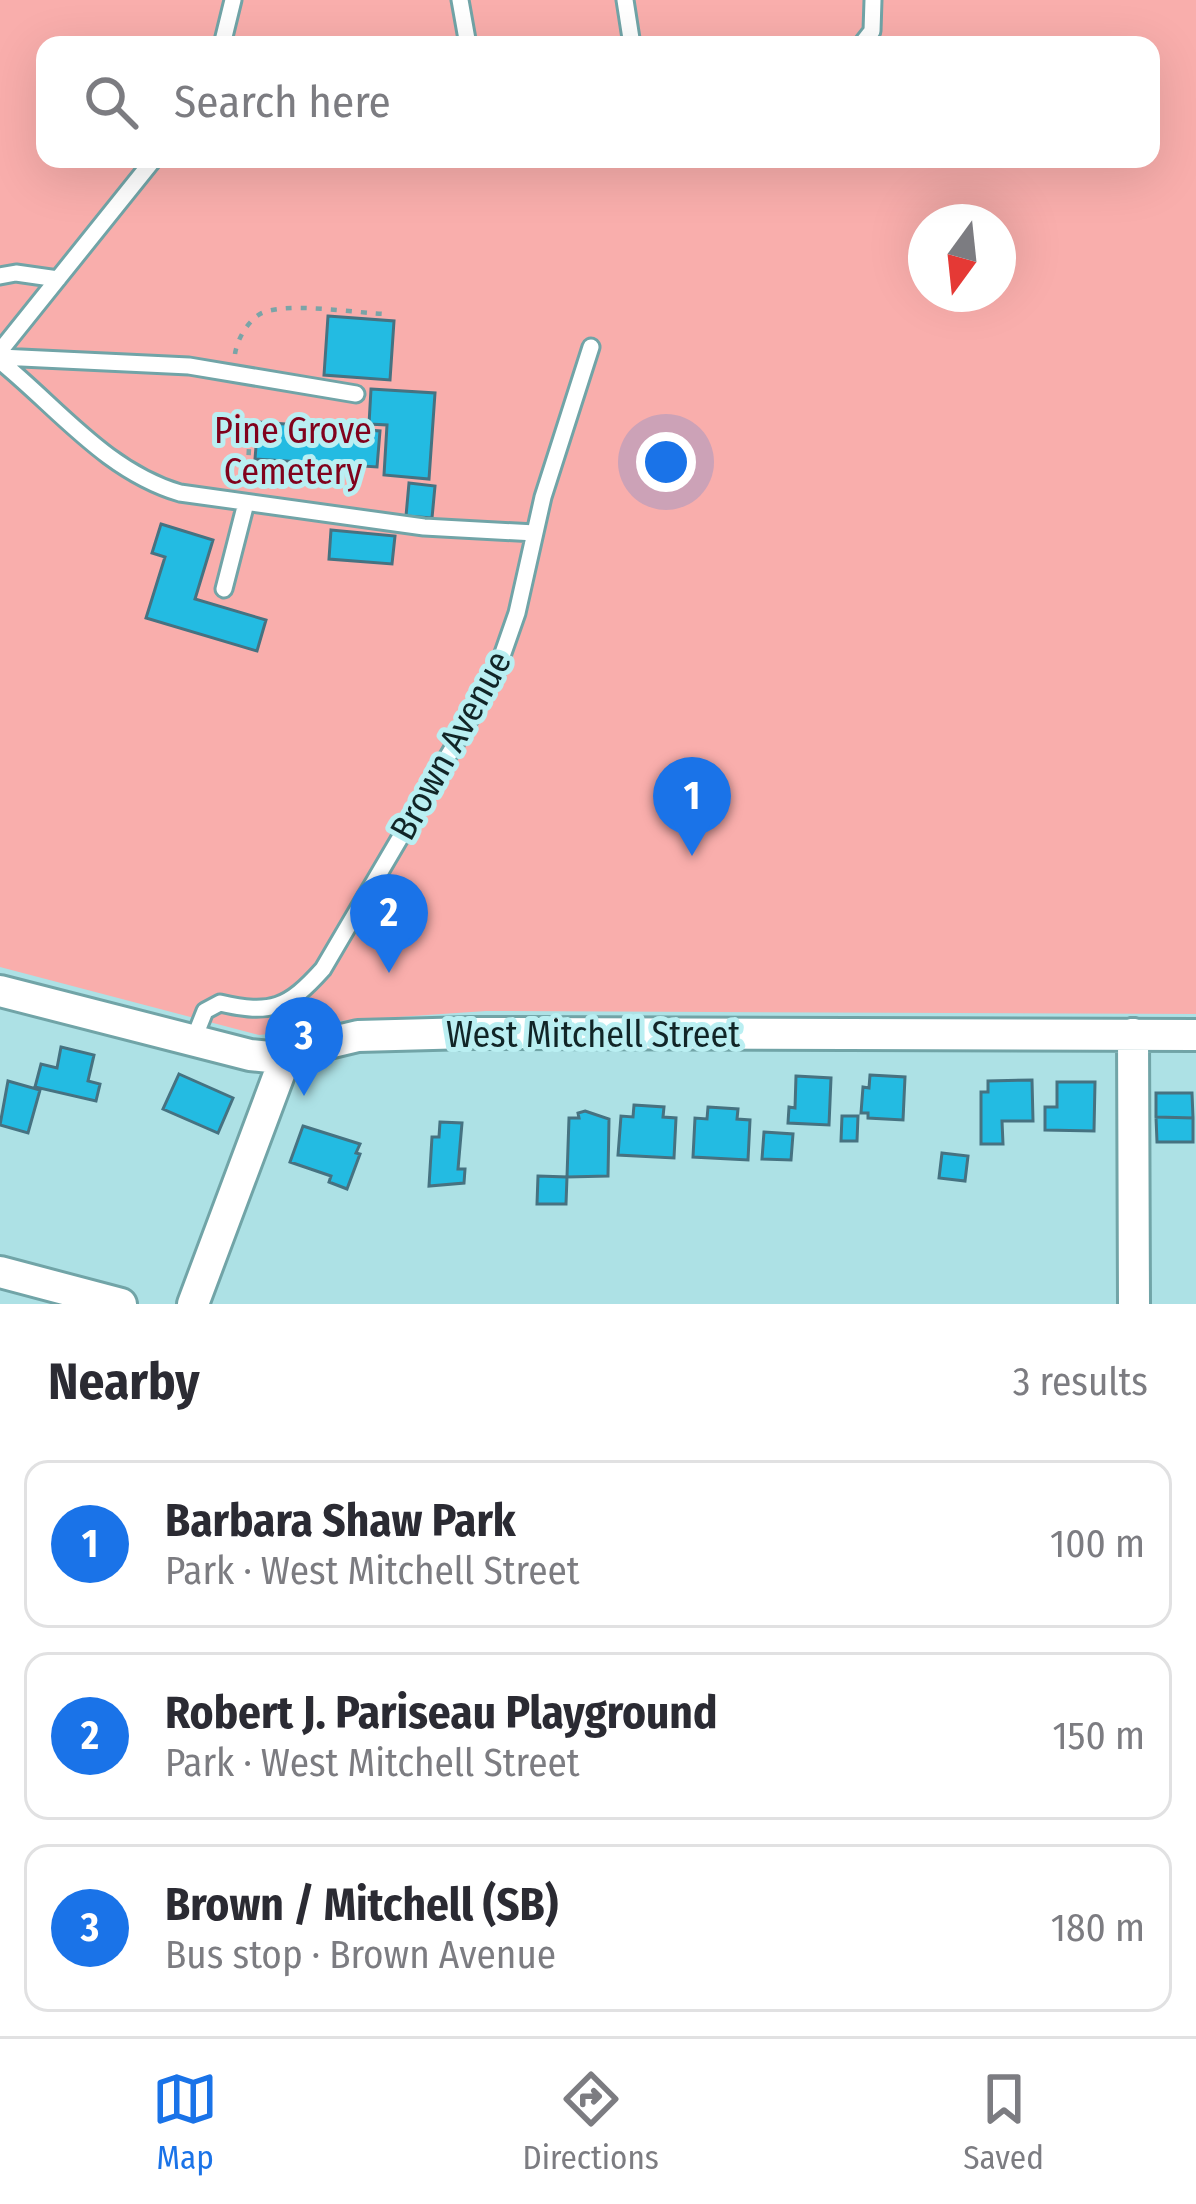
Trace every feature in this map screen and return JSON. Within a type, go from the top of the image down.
[{"type":"street","name":"West Mitchell Street","points":[[0,991],[250,1055],[287,1053],[358,1036],[470,1033],[1196,1035]]},
{"type":"street","points":[[1133,1034],[1134,1304]]},
{"type":"street","points":[[193,1304],[287,1053]]},
{"type":"street","points":[[0,1272],[121,1304]]},
{"type":"lane","points":[[224,36],[233,0]]},
{"type":"lane","points":[[460,0],[466,36]]},
{"type":"lane","points":[[626,0],[631,36]]},
{"type":"lane","points":[[868,36],[873,0]]},
{"type":"lane","points":[[0,356],[147,168]]},
{"type":"lane","points":[[0,276],[16,273],[58,279]]},
{"type":"lane","name":"Brown Avenue","points":[[194,1041],[205,1011],[220,1003],[256,1012],[277,1005],[302,993],[323,969],[495,676],[518,613],[535,533],[590,347]]},
{"type":"lane","points":[[0,356],[232,371],[356,394]]},
{"type":"lane","points":[[0,356],[107,458],[151,484],[180,493],[424,527],[535,533]]},
{"type":"lane","points":[[224,589],[246,502]]},
{"type":"path","points":[[232,371],[237,339],[260,314],[286,309],[385,314]]},
{"type":"path","points":[[246,502],[250,429]]},
{"type":"green space","name":"Pine Grove Cemetery","points":[[0,0],[1196,0],[1196,1014],[486,1011],[294,1024],[259,1035],[0,967]]},
{"type":"building","points":[[328,316],[394,321],[390,380],[324,375]]},
{"type":"building","points":[[371,389],[435,393],[429,479],[384,475],[387,425],[369,424]]},
{"type":"building","points":[[258,422],[380,431],[377,467],[255,459]]},
{"type":"building","points":[[409,483],[435,486],[432,518],[406,516]]},
{"type":"building","points":[[161,524],[213,540],[195,599],[266,620],[257,651],[146,618],[165,557],[152,553]]},
{"type":"building","points":[[331,530],[395,536],[392,564],[329,559]]},
{"type":"building","points":[[61,1047],[94,1055],[88,1081],[100,1084],[96,1101],[35,1087],[41,1064],[57,1068]]},
{"type":"building","points":[[179,1074],[233,1098],[218,1133],[163,1109]]},
{"type":"building","points":[[870,1075],[905,1077],[903,1120],[868,1118],[868,1113],[861,1113],[863,1087],[869,1088]]},
{"type":"building","points":[[796,1076],[831,1078],[829,1125],[788,1123],[789,1107],[795,1108]]},
{"type":"building","points":[[1032,1080],[1033,1121],[1002,1121],[1003,1144],[981,1144],[981,1092],[988,1092],[988,1081]]},
{"type":"building","points":[[8,1081],[40,1090],[28,1133],[0,1125]]},
{"type":"building","points":[[1057,1082],[1095,1082],[1094,1131],[1045,1130],[1045,1107],[1057,1107]]},
{"type":"building","points":[[1156,1093],[1192,1093],[1193,1118],[1156,1117]]},
{"type":"building","points":[[634,1105],[664,1107],[663,1117],[676,1118],[674,1158],[618,1155],[621,1116],[633,1117]]},
{"type":"building","points":[[708,1107],[738,1109],[737,1119],[750,1120],[748,1160],[693,1157],[695,1118],[707,1119]]},
{"type":"building","points":[[578,1113],[609,1119],[608,1176],[567,1177],[569,1118],[579,1118]]},
{"type":"building","points":[[842,1116],[858,1116],[857,1141],[841,1141]]},
{"type":"building","points":[[1156,1117],[1193,1118],[1193,1142],[1157,1142]]},
{"type":"building","points":[[440,1122],[462,1123],[458,1169],[465,1169],[464,1183],[429,1186],[432,1137],[439,1137]]},
{"type":"building","points":[[303,1126],[360,1144],[347,1189],[329,1182],[331,1176],[290,1162]]},
{"type":"building","points":[[764,1132],[793,1134],[791,1160],[762,1159]]},
{"type":"building","points":[[942,1153],[968,1156],[965,1181],[939,1178]]},
{"type":"building","points":[[538,1176],[567,1177],[566,1204],[537,1204]]},
{"type":"place","name":"Barbara Shaw Park","points":[[692,856]]},
{"type":"place","name":"Robert J. Pariseau Playground","points":[[389,973]]},
{"type":"place","name":"Brown / Mitchell (SB)","points":[[304,1096]]}]
